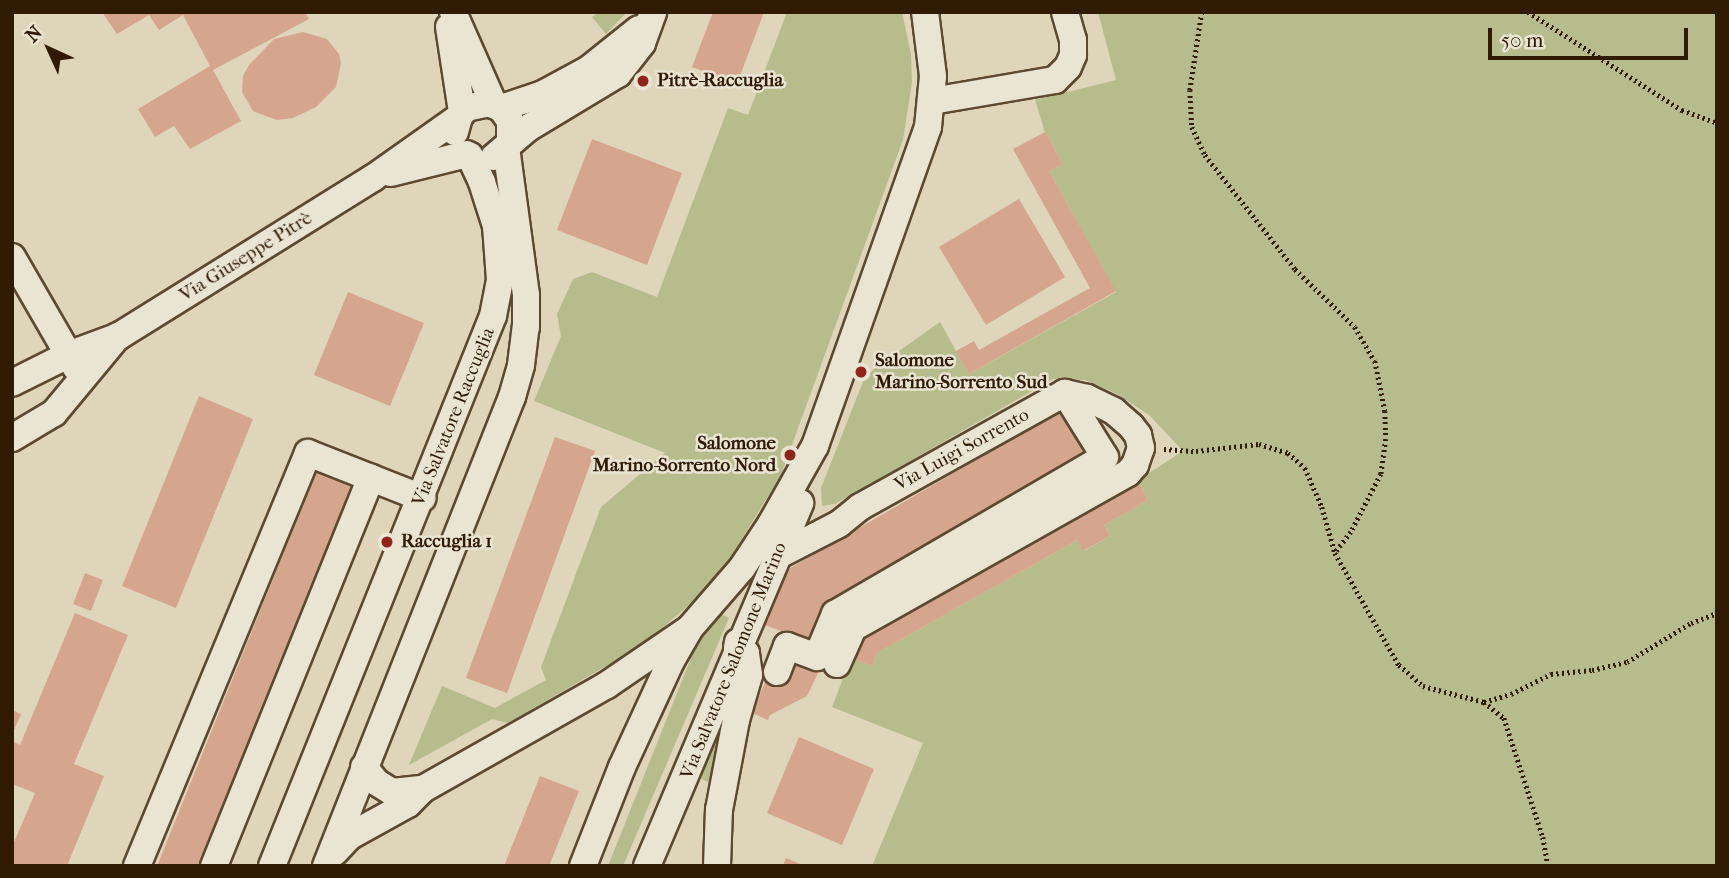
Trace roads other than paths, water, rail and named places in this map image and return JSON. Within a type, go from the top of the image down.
[{"type":"street","points":[[446,12],[460,114],[455,135],[468,155]]},
{"type":"street","points":[[453,12],[498,107],[510,121],[508,146]]},
{"type":"street","name":"Via Salvatore Salomone Marino","points":[[583,866],[652,704],[690,628],[781,517],[811,454],[919,155],[932,101],[932,48],[925,12]]},
{"type":"street","points":[[932,101],[1055,79],[1068,67],[1073,55],[1073,40],[1065,12]]},
{"type":"street","points":[[373,178],[477,103],[498,107],[543,94],[589,69],[617,50],[652,14]]},
{"type":"street","points":[[373,178],[468,155],[492,159],[528,128],[618,74],[642,43],[652,14]]},
{"type":"street","name":"Via Salvatore Raccuglia","points":[[327,862],[512,397],[526,327],[526,295],[508,146]]},
{"type":"street","name":"Via Salvatore Raccuglia","points":[[272,866],[483,348],[498,296],[500,280],[496,226],[482,182],[468,155]]},
{"type":"street","name":"Via Giuseppe Pitrè","points":[[119,335],[373,178]]},
{"type":"street","points":[[12,257],[83,380]]},
{"type":"street","points":[[12,383],[68,355],[119,335]]},
{"type":"street","points":[[12,438],[54,413],[119,335]]},
{"type":"street","points":[[837,664],[853,628],[1128,473],[1140,459],[1138,435],[1114,411],[1087,398],[1065,393]]},
{"type":"street","points":[[777,672],[787,646],[817,657],[835,614],[1105,457],[1065,393]]},
{"type":"street","name":"Via Luigi Sorrento","points":[[860,507],[1065,393]]},
{"type":"street","points":[[137,866],[308,453],[422,498]]},
{"type":"street","points":[[214,866],[371,478]]},
{"type":"street","points":[[717,866],[719,810],[736,720],[749,675],[746,653],[737,648],[768,543],[781,517],[820,519],[860,507]]},
{"type":"street","points":[[777,556],[839,524],[860,507]]},
{"type":"street","name":"Via Salvatore Salomone Marino","points":[[748,607],[777,556],[781,517]]},
{"type":"street","points":[[714,600],[727,600],[748,607]]},
{"type":"street","points":[[327,862],[349,836],[408,804],[423,789],[607,685],[690,628]]},
{"type":"street","name":"Via Salvatore Salomone Marino","points":[[647,866],[737,648]]},
{"type":"street","points":[[607,685],[639,690],[652,704]]},
{"type":"street","points":[[364,767],[376,782],[392,792],[423,789]]},
{"type":"place","name":"Pitrè-Raccuglia","points":[[643,81]]},
{"type":"place","name":"Salomone Marino-Sorrento Sud","points":[[861,372]]},
{"type":"place","name":"Salomone Marino-Sorrento Nord","points":[[790,455]]},
{"type":"place","name":"Raccuglia 1","points":[[387,542]]}]
